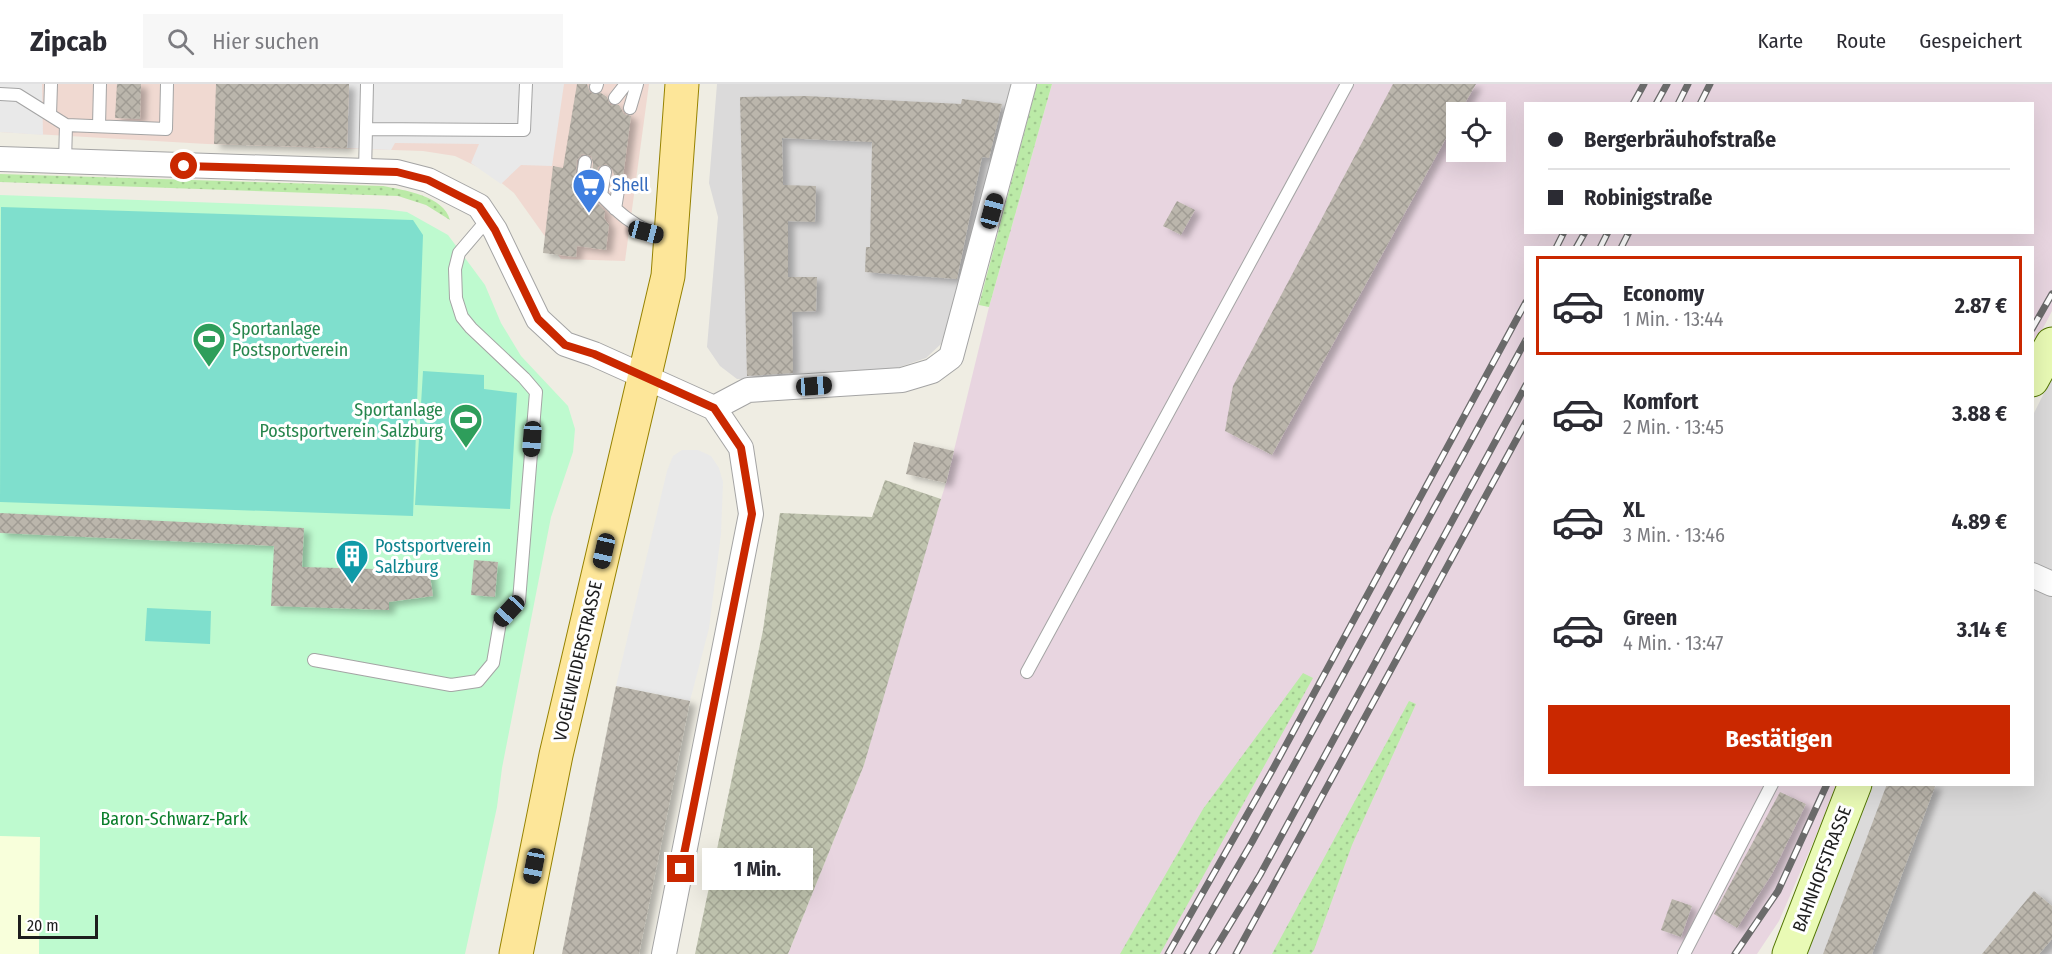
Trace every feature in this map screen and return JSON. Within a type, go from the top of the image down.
[{"type":"main road","name":"VOGELWEIDERSTRASSE","points":[[516,954],[555,755],[668,276],[682,84]]},
{"type":"main road","points":[[2034,376],[2052,344]]},
{"type":"main road","name":"BAHNHOFSTRASSE","points":[[1789,954],[1854,786]]},
{"type":"street","points":[[714,408],[748,390],[902,380],[932,371],[951,357],[1024,84]]},
{"type":"street","points":[[0,159],[397,172],[428,180],[479,206],[488,219],[538,319],[565,345],[594,354],[714,408],[741,448],[752,514],[664,954]]},
{"type":"street","points":[[2034,576],[2052,584]]},
{"type":"lane","points":[[50,115],[51,84]]},
{"type":"lane","points":[[99,126],[100,84]]},
{"type":"lane","points":[[0,94],[18,95],[66,125],[166,129],[167,84]]},
{"type":"lane","points":[[365,172],[367,84]]},
{"type":"lane","points":[[366,129],[524,130],[526,84]]},
{"type":"lane","points":[[615,98],[626,84]]},
{"type":"lane","points":[[630,108],[638,84]]},
{"type":"lane","points":[[1027,672],[1347,84]]},
{"type":"lane","points":[[66,125],[66,162]]},
{"type":"lane","points":[[585,162],[583,176],[615,209],[646,232],[671,239]]},
{"type":"lane","points":[[601,195],[605,172]]},
{"type":"lane","points":[[615,209],[619,184]]},
{"type":"lane","points":[[314,660],[451,685],[478,681],[493,663],[500,622],[519,601],[536,392],[471,328],[462,316],[456,298],[455,269],[459,253],[488,219]]},
{"type":"lane","points":[[1684,954],[1771,786]]},
{"type":"shaded area","points":[[0,84],[649,84],[625,261],[561,259],[514,193],[488,172],[455,156],[423,151],[207,144],[0,132]]},
{"type":"shaded area","points":[[0,84],[42,84],[43,135],[0,132]]},
{"type":"shaded area","points":[[349,84],[564,84],[552,166],[521,165],[501,184],[471,163],[479,144],[395,143],[391,150],[347,148]]},
{"type":"shaded area","points":[[717,84],[1016,84],[1002,149],[941,344],[926,358],[882,373],[808,377],[737,379],[720,366],[707,347],[718,217],[709,183]]},
{"type":"shaded area","points":[[1052,84],[2052,84],[2052,311],[2034,345],[2034,246],[1524,246],[1524,786],[1838,786],[1779,921],[1757,954],[788,954],[864,765],[909,602],[946,483],[989,307]]},
{"type":"shaded area","name":"Sportanlage Postsportverein","points":[[1,207],[413,220],[423,235],[413,516],[0,502]]},
{"type":"shaded area","name":"Sportanlage Postsportverein Salzburg","points":[[423,371],[484,375],[484,389],[517,393],[510,509],[415,505]]},
{"type":"shaded area","points":[[2052,377],[2052,954],[1804,954],[1870,786],[2034,786],[2034,413]]},
{"type":"shaded area","points":[[682,450],[698,450],[711,456],[719,468],[723,482],[721,534],[709,628],[690,701],[616,686],[667,471],[673,456]]},
{"type":"shaded area","points":[[885,480],[941,499],[864,765],[788,954],[695,954],[763,630],[780,513],[872,517]]},
{"type":"shaded area","points":[[147,608],[211,611],[210,644],[145,641]]},
{"type":"shaded area","points":[[0,836],[40,836],[39,954],[0,954]]},
{"type":"green space","points":[[1037,84],[1052,84],[989,307],[979,305]]},
{"type":"green space","points":[[0,174],[383,186],[412,192],[432,200],[440,205],[450,220],[426,205],[398,196],[0,182]]},
{"type":"green space","name":"Baron-Schwarz-Park","points":[[0,195],[383,209],[407,212],[448,235],[485,285],[501,323],[521,356],[568,406],[575,429],[573,452],[551,517],[502,768],[497,807],[465,954],[39,954],[40,837],[0,836]]},
{"type":"green space","points":[[1303,673],[1313,678],[1160,954],[1120,954],[1203,809]]},
{"type":"green space","points":[[1409,701],[1416,704],[1352,845],[1314,950],[1311,954],[1272,954]]},
{"type":"building","points":[[117,84],[141,84],[140,119],[115,118]]},
{"type":"building","points":[[216,84],[349,84],[347,148],[214,144]]},
{"type":"building","points":[[577,84],[587,84],[590,93],[601,93],[607,97],[610,105],[619,105],[624,114],[631,116],[623,177],[615,177],[612,169],[606,164],[598,167],[596,177],[592,173],[591,156],[582,154],[577,160],[575,179],[605,211],[604,218],[609,225],[606,250],[577,246],[576,257],[543,253],[553,166],[563,168]]},
{"type":"building","points":[[1393,84],[1476,84],[1466,102],[1446,102],[1446,138],[1272,455],[1225,431],[1233,386]]},
{"type":"building","points":[[806,96],[961,104],[962,99],[1002,104],[989,158],[982,157],[957,279],[865,272],[866,247],[870,247],[872,142],[782,138],[783,185],[816,186],[815,222],[788,221],[788,277],[817,277],[816,311],[792,312],[793,373],[747,376],[740,97]]},
{"type":"building","points":[[1177,201],[1195,210],[1181,235],[1163,226]]},
{"type":"building","points":[[914,442],[954,451],[946,483],[906,474]]},
{"type":"building","points":[[0,513],[304,528],[302,567],[375,569],[428,562],[433,596],[389,602],[389,610],[271,606],[274,546],[0,533]]},
{"type":"building","points":[[474,560],[498,562],[495,597],[471,595]]},
{"type":"building","points":[[616,686],[690,701],[639,954],[562,954]]},
{"type":"building","points":[[1886,786],[1935,786],[1872,954],[1823,954]]},
{"type":"building","points":[[1780,792],[1806,804],[1772,874],[1737,928],[1714,914]]},
{"type":"building","points":[[2034,891],[2052,906],[2052,939],[2039,954],[1982,954]]},
{"type":"building","points":[[1672,899],[1692,906],[1681,937],[1661,930]]},
{"type":"railway","points":[[1634,102],[1644,84]]},
{"type":"railway","points":[[1657,102],[1667,84]]},
{"type":"railway","points":[[1679,102],[1688,84]]},
{"type":"railway","points":[[1701,102],[1710,84]]},
{"type":"railway","points":[[1557,246],[1563,234]]},
{"type":"railway","points":[[1577,246],[1584,234]]},
{"type":"railway","points":[[1601,246],[1607,234]]},
{"type":"railway","points":[[1622,246],[1628,234]]},
{"type":"railway","points":[[2034,326],[2052,294]]},
{"type":"railway","points":[[1168,954],[1273,769],[1524,306]]},
{"type":"railway","points":[[1187,954],[1252,842],[1524,344]]},
{"type":"railway","points":[[1212,954],[1260,875],[1524,389]]},
{"type":"railway","points":[[1236,954],[1524,426]]},
{"type":"railway","points":[[1735,954],[1778,891],[1826,786]]},
{"type":"place","name":"Shell","points":[[589,214]]},
{"type":"place","name":"Sportanlage Postsportverein","points":[[209,368]]},
{"type":"place","name":"Sportanlage Postsportverein Salzburg","points":[[466,449]]},
{"type":"place","name":"Postsportverein Salzburg","points":[[352,585]]},
{"type":"route","points":[[184,166],[397,172],[428,180],[458,193],[479,206],[495,230],[538,319],[565,345],[594,354],[714,408],[741,448],[752,514],[681,869]]}]
